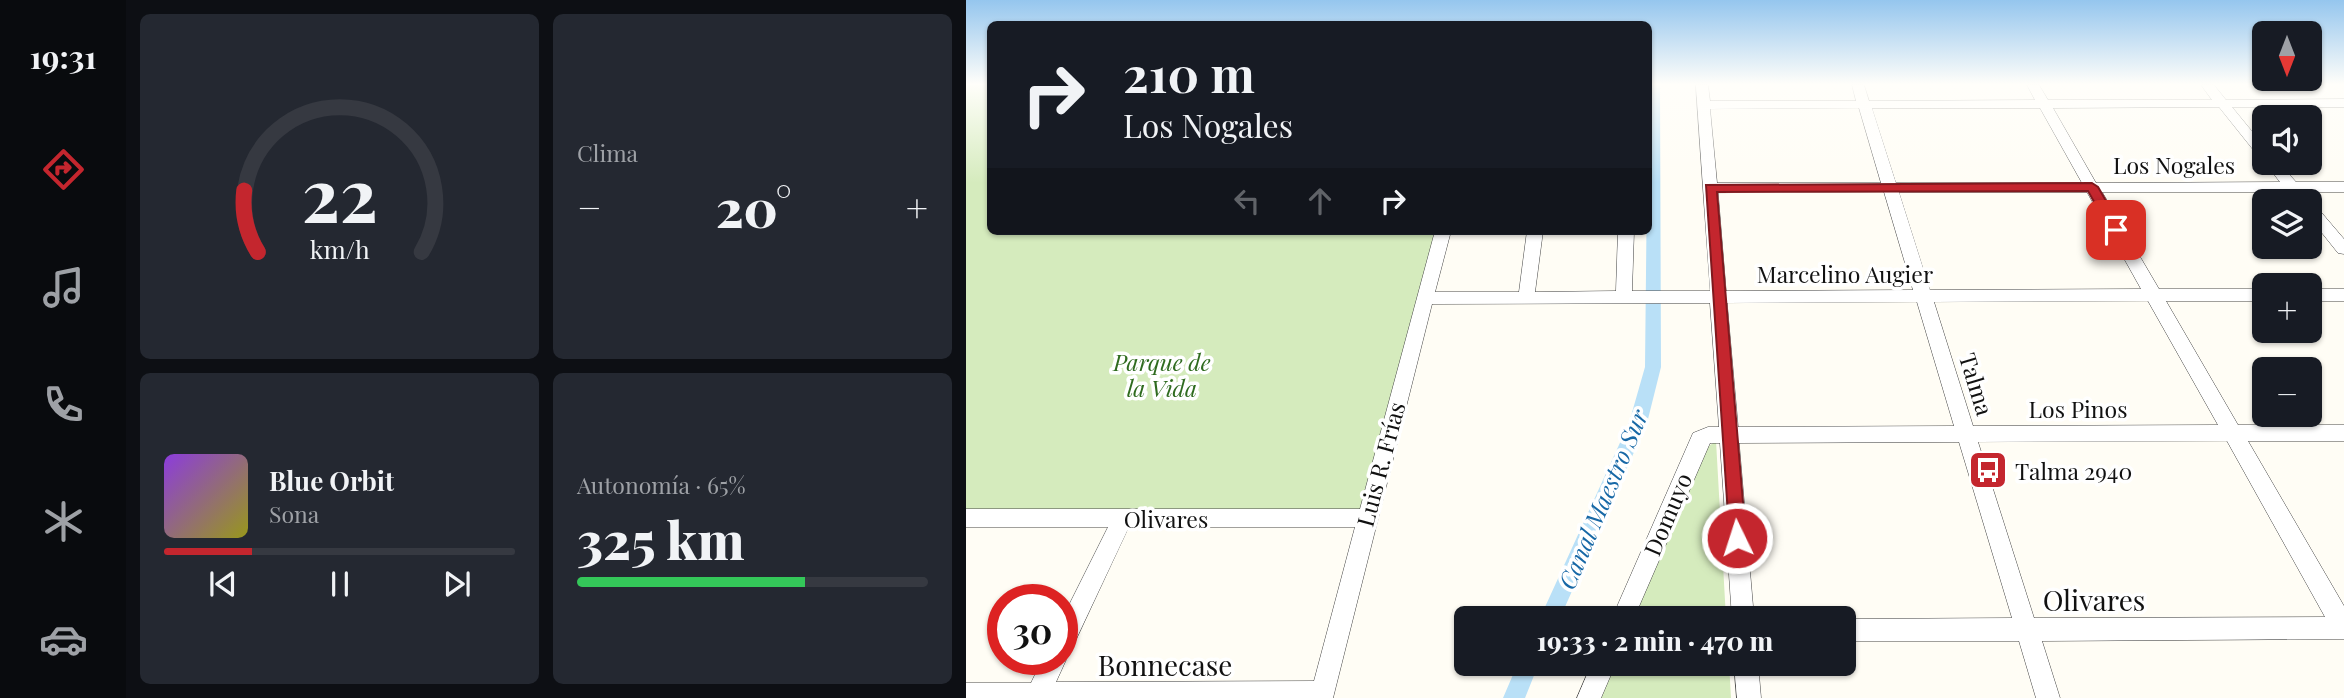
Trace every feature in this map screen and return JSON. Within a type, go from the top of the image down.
[{"type":"street","points":[[1705,118],[1742,606]]},
{"type":"street","name":"Talma","points":[[1868,118],[2048,698]]},
{"type":"street","points":[[2052,118],[2344,628]]},
{"type":"street","points":[[2234,118],[2252,139]]},
{"type":"street","points":[[2282,175],[2292,187]]},
{"type":"street","name":"Los Nogales","points":[[1710,188],[2344,187]]},
{"type":"street","points":[[2322,222],[2344,249]]},
{"type":"street","name":"Luis R. Frías","points":[[1322,696],[1366,518],[1442,235]]},
{"type":"street","points":[[1525,298],[1534,235]]},
{"type":"street","points":[[1626,235],[1631,299]]},
{"type":"street","name":"Marcelino Augier","points":[[1425,298],[2252,295]]},
{"type":"street","points":[[2322,295],[2344,295]]},
{"type":"street","name":"Los Pinos","points":[[1729,433],[2344,433]]},
{"type":"street","name":"Domuyo","points":[[1628,606],[1700,439],[1729,433]]},
{"type":"street","name":"Olivares","points":[[966,518],[1366,518]]},
{"type":"street","points":[[1078,611],[1123,518]]},
{"type":"street","name":"Olivares","points":[[1856,630],[2344,628]]},
{"type":"street","points":[[1037,696],[1047,675]]},
{"type":"street","points":[[1589,698],[1598,676]]},
{"type":"street","points":[[1747,676],[1749,698]]},
{"type":"street","name":"Bonnecase","points":[[966,695],[1322,696]]},
{"type":"green space","name":"Parque de la Vida","points":[[966,118],[987,118],[987,235],[1442,235],[1365,518],[966,518]]},
{"type":"green space","points":[[1716,441],[1725,606],[1639,606],[1703,450]]},
{"type":"green space","points":[[1609,676],[1730,676],[1731,698],[1600,698]]},
{"type":"waterway","name":"Canal Maestro Sur","points":[[1555,606],[1638,423],[1653,367],[1654,118]]},
{"type":"waterway","name":"Canal Maestro Sur","points":[[1514,698],[1523,676]]},
{"type":"place","name":"Talma 2940","points":[[1988,470]]},
{"type":"route","points":[[1737,538],[1710,188],[2092,187],[2116,230]]}]
